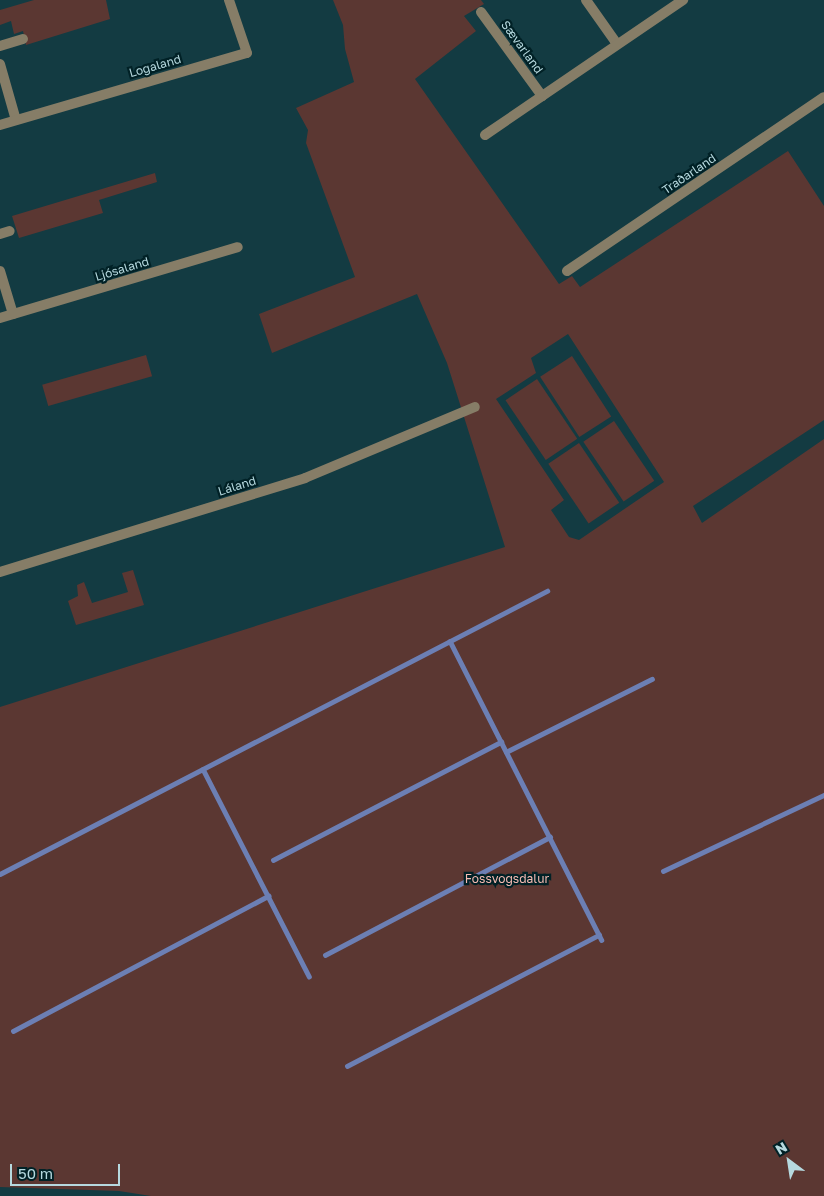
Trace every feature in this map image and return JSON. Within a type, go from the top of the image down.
[{"type":"street","name":"Logaland","points":[[0,125],[246,53],[229,0]]},
{"type":"street","points":[[586,0],[617,44]]},
{"type":"street","points":[[485,135],[683,0]]},
{"type":"street","name":"Sævarland","points":[[481,12],[542,96]]},
{"type":"street","points":[[0,46],[22,39]]},
{"type":"street","points":[[0,64],[16,120]]},
{"type":"street","name":"Traðarland","points":[[567,271],[824,97]]},
{"type":"street","name":"Ljósaland","points":[[0,318],[238,247]]},
{"type":"street","points":[[0,271],[13,314]]},
{"type":"street","name":"Láland","points":[[0,572],[305,478],[475,407]]},
{"type":"green space","points":[[34,0],[106,0],[110,19],[26,45],[23,31],[14,34],[11,21],[0,25],[0,10]]},
{"type":"green space","name":"Fossvogsdalur","points":[[333,0],[481,0],[484,4],[464,16],[476,31],[415,79],[559,284],[572,276],[580,287],[788,151],[824,206],[824,420],[693,506],[702,523],[824,439],[824,1196],[151,1196],[119,1191],[0,1187],[0,707],[505,547],[447,363],[417,294],[272,353],[259,314],[355,277],[306,143],[308,130],[296,108],[354,82],[345,49],[343,25]],"holes":[[[568,334],[664,482],[579,540],[569,537],[551,510],[564,500],[496,399],[536,373],[531,358]]]},
{"type":"green space","points":[[155,173],[157,182],[99,200],[103,213],[19,238],[12,216]]},
{"type":"green space","points":[[146,355],[152,376],[48,406],[42,385]]},
{"type":"green space","points":[[572,356],[611,416],[579,437],[540,377]]},
{"type":"green space","points":[[537,379],[577,439],[546,460],[505,400]]},
{"type":"green space","points":[[614,421],[654,481],[624,501],[583,442]]},
{"type":"green space","points":[[579,443],[619,503],[589,523],[548,464]]},
{"type":"green space","points":[[133,570],[144,605],[76,625],[68,601],[78,596],[77,585],[84,582],[92,603],[128,592],[122,573]]},
{"type":"waterway","points":[[0,874],[547,591]]},
{"type":"waterway","points":[[450,641],[602,940]]},
{"type":"waterway","points":[[506,752],[652,679]]},
{"type":"waterway","points":[[273,860],[501,742]]},
{"type":"waterway","points":[[203,769],[309,976]]},
{"type":"waterway","points":[[663,871],[824,795]]},
{"type":"waterway","points":[[325,955],[550,837]]},
{"type":"waterway","points":[[13,1031],[268,896]]},
{"type":"waterway","points":[[347,1066],[599,935]]}]
